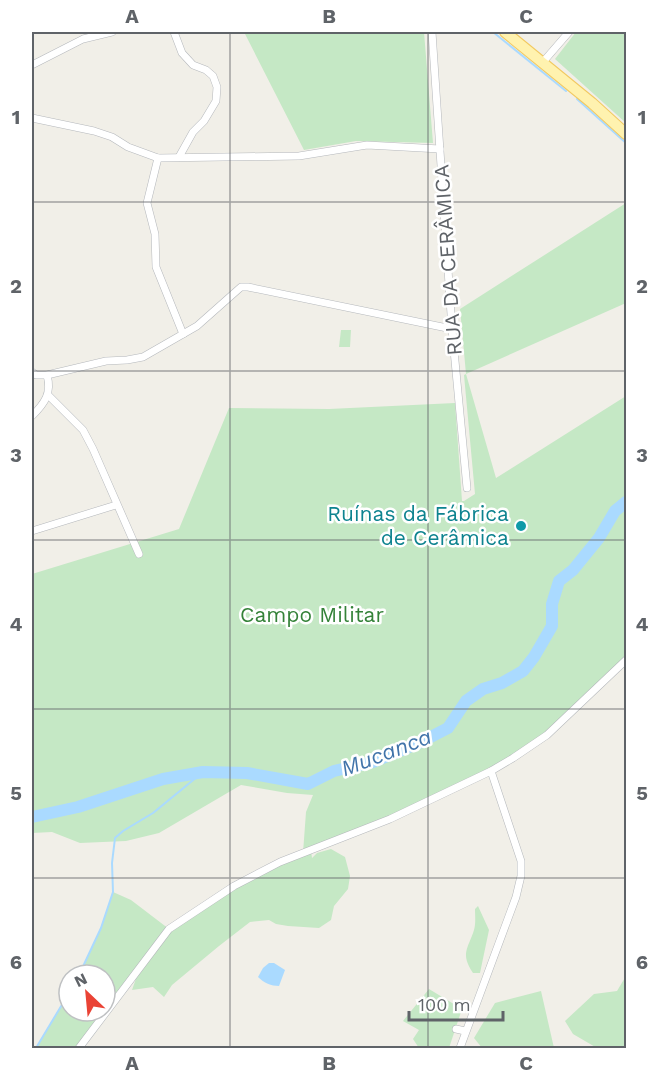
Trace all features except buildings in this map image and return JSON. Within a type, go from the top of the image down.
[{"type":"main road","points":[[505,32],[627,134]]},
{"type":"street","points":[[32,65],[83,39],[112,32]]},
{"type":"street","points":[[174,32],[182,53],[193,65],[207,70],[213,76],[217,87],[216,102],[204,121],[193,132],[179,157]]},
{"type":"street","name":"RUA DA CERÂMICA","points":[[432,32],[452,329],[467,488]]},
{"type":"street","points":[[543,62],[569,32]]},
{"type":"street","points":[[32,118],[94,131],[158,158],[299,156],[367,145],[440,149]]},
{"type":"street","points":[[158,158],[147,203],[155,234],[156,267],[183,334]]},
{"type":"street","points":[[32,372],[36,375],[47,375],[106,361],[143,357],[196,326],[241,287],[452,329]]},
{"type":"street","points":[[32,416],[42,406],[48,395],[50,385],[47,375]]},
{"type":"street","points":[[48,395],[61,405],[83,430],[139,554]]},
{"type":"street","points":[[32,531],[117,505]]},
{"type":"street","points":[[79,1048],[163,936],[197,909],[280,862],[390,819],[491,771],[547,735],[627,660]]},
{"type":"street","points":[[460,1048],[516,897],[521,876],[520,861],[491,771]]},
{"type":"street","points":[[456,1029],[465,1031]]},
{"type":"green space","points":[[244,32],[424,32],[433,143],[356,141],[304,150]]},
{"type":"green space","points":[[576,32],[626,32],[626,123],[555,59]]},
{"type":"green space","points":[[626,203],[626,303],[466,374],[460,309]]},
{"type":"green space","points":[[341,330],[351,330],[350,347],[339,347]]},
{"type":"green space","name":"Campo Militar","points":[[466,374],[496,478],[626,396],[626,660],[547,735],[491,771],[311,850],[312,858],[317,853],[331,849],[345,857],[350,876],[348,889],[334,906],[331,920],[319,928],[288,926],[269,920],[250,922],[172,985],[164,997],[153,987],[132,990],[138,973],[117,1000],[117,963],[85,963],[101,928],[113,892],[131,900],[169,929],[234,886],[303,853],[306,812],[313,795],[241,785],[159,833],[126,841],[80,843],[52,832],[32,833],[32,574],[179,529],[229,408],[329,409],[455,403],[462,501],[464,501],[475,494],[464,375]]},
{"type":"green space","points":[[478,906],[489,930],[480,973],[473,973],[466,956],[475,928],[475,909]]},
{"type":"green space","points":[[626,976],[626,1048],[597,1048],[573,1034],[565,1021],[594,994],[617,991]]},
{"type":"green space","points":[[429,989],[462,1009],[449,1048],[419,1048],[413,1039],[419,1030],[403,1021]]},
{"type":"green space","points":[[541,991],[554,1048],[482,1048],[474,1038],[495,1003]]},
{"type":"green space","points":[[57,1013],[57,1023],[99,1023],[79,1048],[36,1048]]},
{"type":"water","points":[[269,963],[274,963],[285,970],[279,986],[268,984],[258,977]]},
{"type":"waterway","points":[[493,32],[566,91]]},
{"type":"waterway","points":[[577,99],[626,143]]},
{"type":"waterway","name":"Mucanca","points":[[32,817],[78,807],[163,779],[203,772],[247,773],[308,784],[334,771],[373,762],[448,728],[466,701],[483,689],[502,683],[523,671],[552,626],[552,604],[559,581],[573,570],[599,538],[615,511],[626,502]]},
{"type":"waterway","points":[[85,963],[101,928],[113,892],[112,863],[115,838],[153,813],[203,772]]},
{"type":"waterway","points":[[36,1048],[57,1013]]},
{"type":"place","name":"Ruínas da Fábrica de Cerâmica","points":[[521,526]]}]
